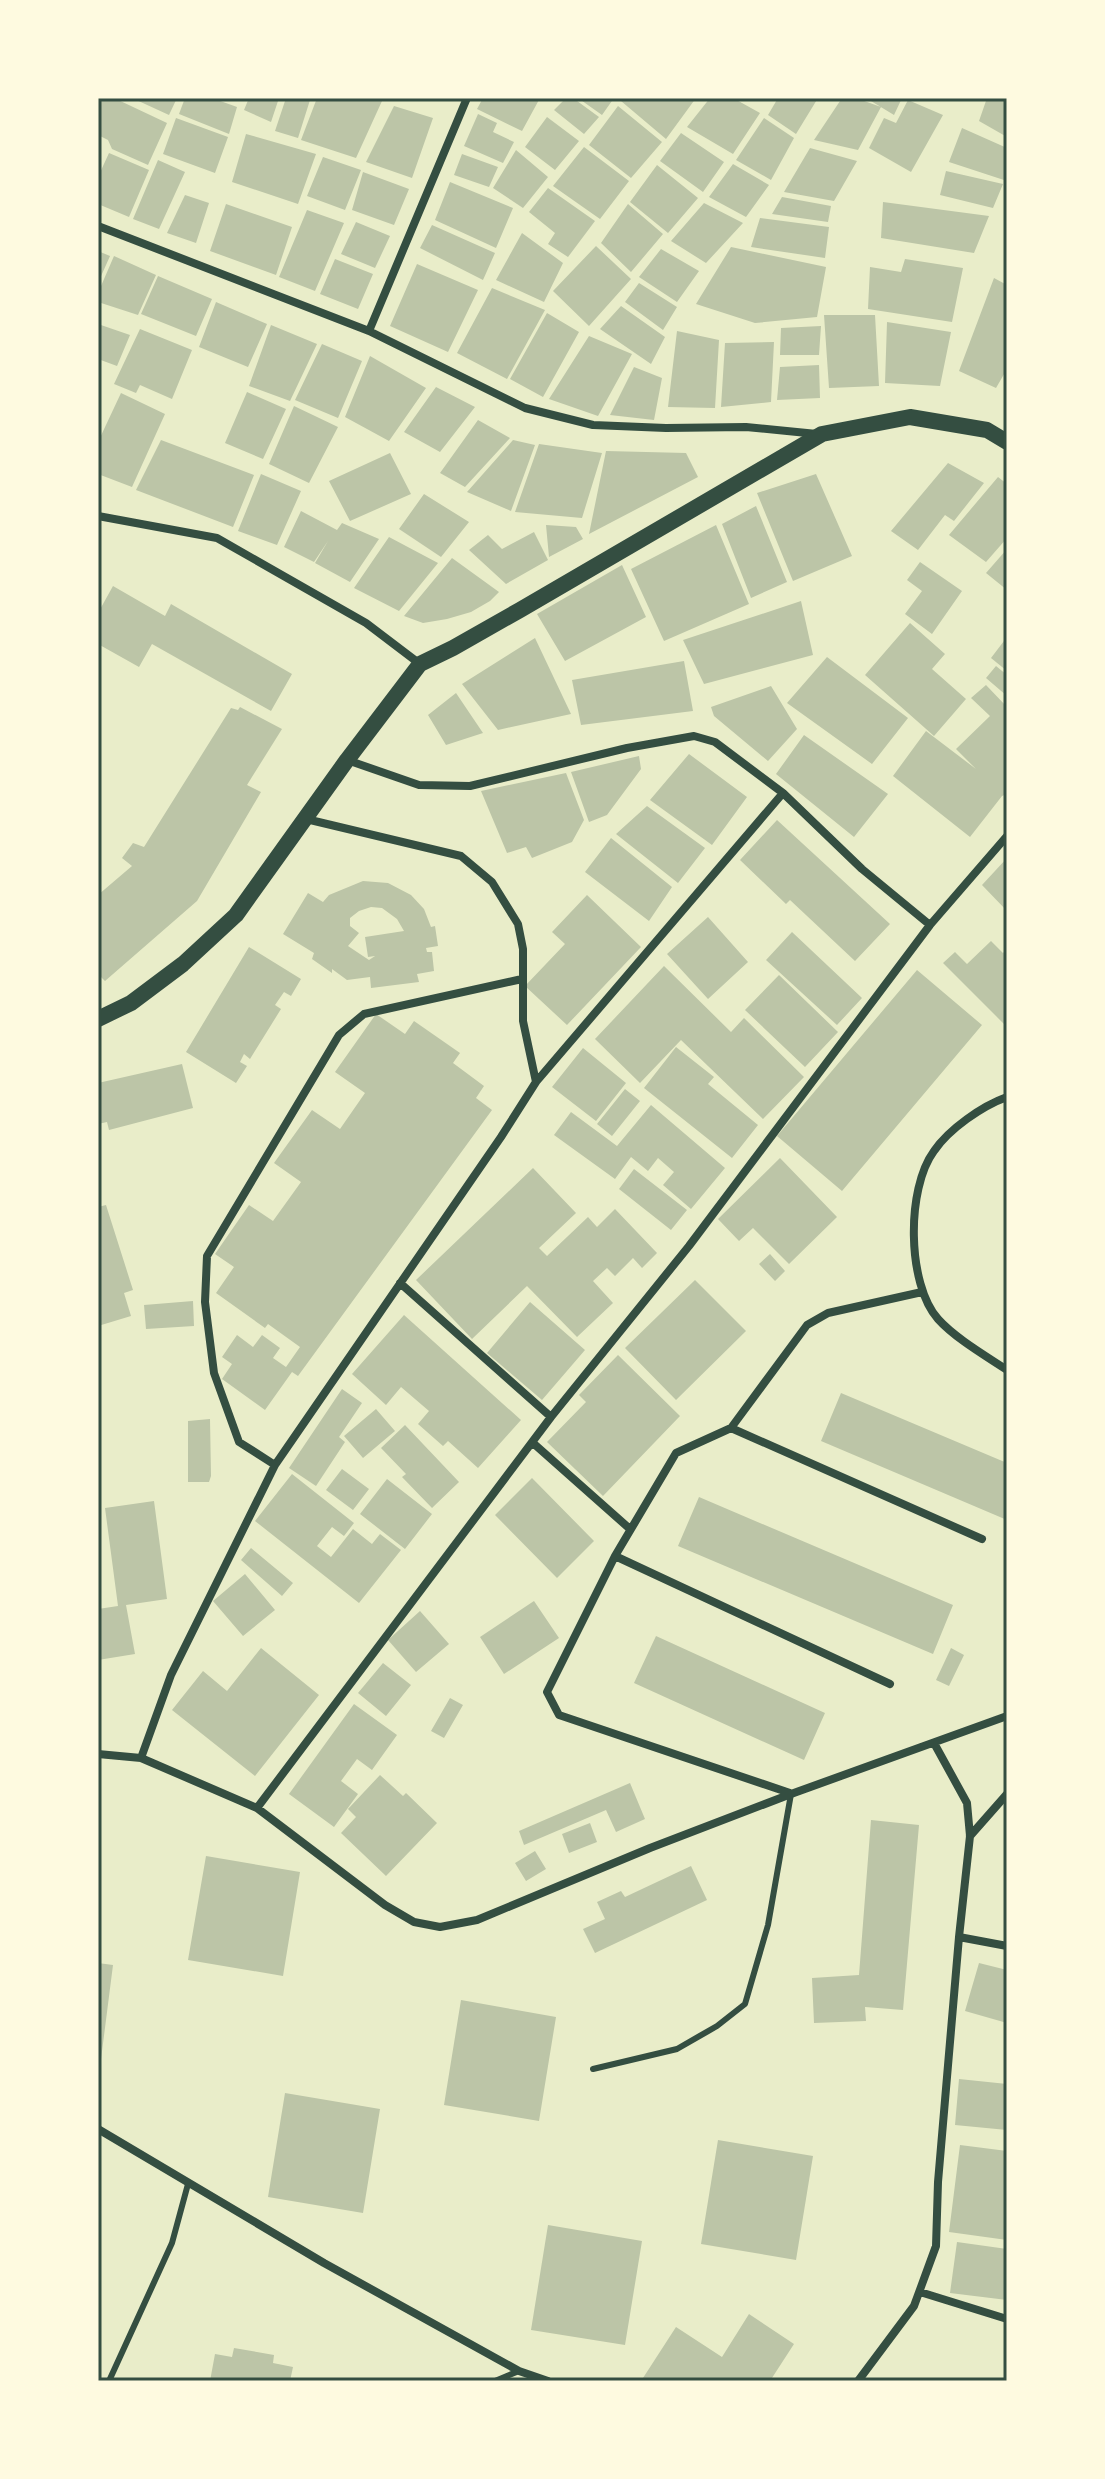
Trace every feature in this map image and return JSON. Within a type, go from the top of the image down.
[{"type":"main road","points":[[98,1019],[131,1003],[183,964],[236,915],[420,664],[507,618],[822,434],[910,417],[987,430],[1007,442]]},
{"type":"street","points":[[369,331],[467,98]]},
{"type":"street","points":[[98,226],[369,331],[525,408],[593,425],[746,427],[822,434]]},
{"type":"street","points":[[98,516],[217,538],[366,623],[420,664]]},
{"type":"street","points":[[347,760],[419,785],[470,786],[627,748],[694,736],[715,742],[783,793],[862,869],[930,925]]},
{"type":"street","points":[[141,1758],[171,1675],[275,1465],[536,1082],[783,793]]},
{"type":"street","points":[[306,819],[461,856],[492,882],[518,924],[523,949],[523,1021],[536,1082]]},
{"type":"street","points":[[257,1808],[551,1417],[689,1246],[930,925],[1007,836]]},
{"type":"street","points":[[275,1465],[239,1442],[214,1373],[205,1302],[207,1256],[339,1035],[364,1014],[522,979]]},
{"type":"street","points":[[1007,1097],[956,1128],[933,1151],[919,1186],[914,1216],[922,1292],[938,1319],[1007,1370]]},
{"type":"street","points":[[400,1283],[551,1417]]},
{"type":"street","points":[[791,1794],[559,1715],[547,1692],[615,1556],[676,1453],[731,1428],[807,1325],[828,1313],[922,1292]]},
{"type":"street","points":[[731,1428],[982,1539]]},
{"type":"street","points":[[533,1443],[630,1529]]},
{"type":"street","points":[[615,1556],[890,1684]]},
{"type":"street","points":[[98,1754],[141,1758],[257,1808],[385,1905],[414,1922],[440,1927],[477,1920],[650,1848],[1007,1716]]},
{"type":"street","points":[[858,2381],[914,2306],[936,2246],[938,2182],[970,1836],[967,1803],[934,1743]]},
{"type":"street","points":[[970,1836],[1007,1794]]},
{"type":"street","points":[[959,1937],[1007,1946]]},
{"type":"street","points":[[98,2129],[188,2184],[519,2371],[548,2381]]},
{"type":"street","points":[[920,2292],[1007,2319]]},
{"type":"lane","points":[[593,2069],[677,2049],[717,2026],[745,2004],[768,1925],[791,1794]]},
{"type":"lane","points":[[109,2381],[172,2243],[188,2184]]},
{"type":"lane","points":[[495,2381],[519,2371]]},
{"type":"building","points":[[98,98],[114,98],[167,123],[148,165],[112,149],[108,140],[98,135]]},
{"type":"building","points":[[132,98],[177,98],[169,115]]},
{"type":"building","points":[[185,98],[212,98],[237,107],[229,134],[179,114]]},
{"type":"building","points":[[249,98],[279,98],[271,122],[244,110]]},
{"type":"building","points":[[286,98],[310,100],[298,138],[275,131]]},
{"type":"building","points":[[317,98],[374,98],[382,101],[356,158],[301,140]]},
{"type":"building","points":[[483,98],[540,98],[522,131],[477,109]]},
{"type":"building","points":[[566,98],[573,98],[599,117],[584,134],[554,110]]},
{"type":"building","points":[[578,98],[614,98],[602,115]]},
{"type":"building","points":[[624,98],[696,98],[666,139],[621,101]]},
{"type":"building","points":[[710,98],[733,98],[760,113],[733,154],[687,127]]},
{"type":"building","points":[[778,98],[818,98],[796,134],[768,115]]},
{"type":"building","points":[[842,98],[856,98],[881,107],[858,150],[814,140]]},
{"type":"building","points":[[866,98],[902,98],[894,115]]},
{"type":"building","points":[[987,98],[1007,98],[1007,137],[979,121]]},
{"type":"building","points":[[908,100],[943,115],[911,172],[869,148],[884,118],[896,123]]},
{"type":"building","points":[[394,106],[433,118],[412,178],[366,162]]},
{"type":"building","points":[[618,106],[662,142],[631,178],[589,145]]},
{"type":"building","points":[[478,114],[497,123],[493,132],[514,142],[503,163],[464,146]]},
{"type":"building","points":[[547,117],[579,141],[555,170],[525,147]]},
{"type":"building","points":[[176,118],[228,137],[215,173],[163,154]]},
{"type":"building","points":[[764,118],[794,138],[771,180],[736,160]]},
{"type":"building","points":[[962,128],[1007,148],[1007,181],[949,162]]},
{"type":"building","points":[[681,133],[724,162],[703,192],[660,161]]},
{"type":"building","points":[[246,134],[316,154],[298,204],[232,182]]},
{"type":"building","points":[[584,147],[629,181],[600,219],[553,186]]},
{"type":"building","points":[[810,148],[857,161],[834,201],[784,192]]},
{"type":"building","points":[[516,150],[548,177],[523,208],[493,188]]},
{"type":"building","points":[[109,153],[149,170],[129,217],[98,204],[98,177]]},
{"type":"building","points":[[462,154],[498,167],[489,187],[454,175]]},
{"type":"building","points":[[323,157],[361,170],[345,210],[307,196]]},
{"type":"building","points":[[158,160],[185,172],[159,229],[133,219]]},
{"type":"building","points":[[733,164],[769,185],[746,217],[709,197]]},
{"type":"building","points":[[657,165],[698,198],[668,233],[630,202]]},
{"type":"building","points":[[946,171],[1003,184],[993,208],[940,195]]},
{"type":"building","points":[[363,172],[409,189],[394,225],[352,210]]},
{"type":"building","points":[[450,182],[513,208],[496,248],[435,220]]},
{"type":"building","points":[[548,188],[595,221],[568,257],[548,244],[555,233],[529,212]]},
{"type":"building","points":[[185,195],[209,203],[196,243],[167,233]]},
{"type":"building","points":[[782,197],[831,206],[828,222],[772,214]]},
{"type":"building","points":[[883,202],[989,216],[974,253],[881,238]]},
{"type":"building","points":[[704,203],[743,223],[706,263],[671,241]]},
{"type":"building","points":[[226,204],[292,227],[276,275],[210,251]]},
{"type":"building","points":[[628,204],[663,234],[631,272],[601,243]]},
{"type":"building","points":[[307,210],[344,223],[315,291],[279,277]]},
{"type":"building","points":[[760,218],[829,227],[825,258],[751,247]]},
{"type":"building","points":[[356,222],[390,236],[375,268],[341,254]]},
{"type":"building","points":[[432,225],[495,253],[483,280],[420,248]]},
{"type":"building","points":[[522,233],[563,263],[544,302],[496,280]]},
{"type":"building","points":[[596,246],[631,279],[589,326],[553,291]]},
{"type":"building","points":[[731,247],[826,267],[817,317],[755,323],[696,304]]},
{"type":"building","points":[[661,249],[699,271],[677,302],[639,277]]},
{"type":"building","points":[[98,251],[110,256],[98,283]]},
{"type":"building","points":[[114,256],[156,275],[138,315],[98,302],[98,293]]},
{"type":"building","points":[[335,259],[373,274],[358,309],[320,294]]},
{"type":"building","points":[[905,259],[963,268],[952,322],[868,309],[870,267],[901,272]]},
{"type":"building","points":[[417,264],[478,290],[448,352],[390,326]]},
{"type":"building","points":[[158,276],[212,299],[196,336],[141,314]]},
{"type":"building","points":[[994,278],[1007,285],[1007,369],[996,388],[959,371]]},
{"type":"building","points":[[639,283],[677,307],[663,330],[625,302]]},
{"type":"building","points":[[492,288],[545,310],[507,379],[457,353]]},
{"type":"building","points":[[216,302],[267,324],[248,367],[199,347]]},
{"type":"building","points":[[621,306],[665,337],[651,364],[600,329]]},
{"type":"building","points":[[547,313],[579,332],[543,397],[510,379]]},
{"type":"building","points":[[824,315],[875,315],[879,386],[829,388]]},
{"type":"building","points":[[887,322],[951,332],[940,386],[885,383]]},
{"type":"building","points":[[98,324],[130,335],[117,366],[98,359]]},
{"type":"building","points":[[271,325],[317,344],[290,401],[249,386]]},
{"type":"building","points":[[821,326],[819,355],[780,355],[781,328]]},
{"type":"building","points":[[140,329],[192,350],[172,399],[140,385],[136,393],[114,384]]},
{"type":"building","points":[[677,331],[719,340],[715,408],[668,407]]},
{"type":"building","points":[[589,336],[632,354],[598,416],[549,399]]},
{"type":"building","points":[[774,342],[771,402],[721,407],[725,343]]},
{"type":"building","points":[[322,344],[362,361],[338,418],[295,400]]},
{"type":"building","points":[[370,356],[426,388],[389,441],[345,417]]},
{"type":"building","points":[[819,365],[820,398],[777,400],[780,367]]},
{"type":"building","points":[[634,367],[662,378],[654,420],[610,415]]},
{"type":"building","points":[[436,387],[475,407],[440,452],[404,432]]},
{"type":"building","points":[[247,392],[286,409],[263,459],[225,443]]},
{"type":"building","points":[[121,393],[165,414],[132,487],[98,474],[98,442]]},
{"type":"building","points":[[294,406],[338,427],[309,483],[269,464]]},
{"type":"building","points":[[478,420],[510,438],[465,487],[440,473]]},
{"type":"building","points":[[161,440],[254,475],[233,527],[136,490]]},
{"type":"building","points":[[513,440],[535,445],[511,511],[467,492]]},
{"type":"building","points":[[539,444],[602,453],[582,518],[515,512]]},
{"type":"building","points":[[606,451],[686,453],[698,477],[589,534]]},
{"type":"building","points":[[390,453],[411,494],[350,521],[329,481]]},
{"type":"building","points":[[948,463],[984,483],[954,521],[945,515],[918,550],[891,531]]},
{"type":"building","points":[[261,474],[301,491],[277,545],[238,531]]},
{"type":"building","points":[[816,474],[852,556],[793,581],[757,493]]},
{"type":"building","points":[[998,477],[1007,484],[1007,538],[986,562],[949,535]]},
{"type":"building","points":[[424,494],[469,522],[441,557],[399,529]]},
{"type":"building","points":[[756,506],[787,582],[751,598],[722,524]]},
{"type":"building","points":[[301,511],[337,530],[342,523],[379,539],[350,582],[315,563],[328,541],[314,562],[284,547]]},
{"type":"building","points":[[546,525],[576,527],[583,539],[549,557]]},
{"type":"building","points":[[716,525],[749,604],[664,641],[631,569]]},
{"type":"building","points":[[534,532],[548,560],[506,584],[469,550],[488,535],[502,549]]},
{"type":"building","points":[[389,537],[438,563],[399,611],[354,588]]},
{"type":"building","points":[[1007,549],[1007,590],[986,573]]},
{"type":"building","points":[[452,558],[499,592],[471,612],[447,619],[423,623],[404,616]]},
{"type":"building","points":[[920,562],[962,591],[932,634],[905,614],[922,591],[907,580]]},
{"type":"building","points":[[622,565],[646,617],[565,661],[537,614]]},
{"type":"building","points":[[113,586],[165,616],[171,604],[292,674],[271,711],[152,644],[139,667],[98,644],[98,613]]},
{"type":"building","points":[[801,601],[813,655],[704,684],[683,640]]},
{"type":"building","points":[[910,623],[945,654],[932,669],[966,699],[934,736],[865,675]]},
{"type":"building","points":[[1007,637],[1007,671],[991,658]]},
{"type":"building","points":[[535,638],[571,714],[498,730],[462,684]]},
{"type":"building","points":[[827,657],[908,718],[872,764],[787,703]]},
{"type":"building","points":[[684,661],[693,711],[581,725],[572,680]]},
{"type":"building","points":[[996,666],[1007,675],[1007,696],[986,678]]},
{"type":"building","points":[[986,685],[1007,707],[1007,794],[1002,796],[970,837],[893,776],[926,731],[976,769],[956,749],[990,716],[971,698]]},
{"type":"building","points":[[771,686],[797,729],[768,761],[714,716],[711,707]]},
{"type":"building","points":[[456,693],[483,733],[446,745],[428,715]]},
{"type":"building","points":[[240,707],[282,729],[247,785],[261,792],[197,901],[105,981],[98,974],[98,895],[132,866],[122,858],[133,843],[144,847],[231,708],[238,710]]},
{"type":"building","points":[[804,735],[888,794],[854,837],[776,774]]},
{"type":"building","points":[[689,754],[747,797],[712,845],[650,800]]},
{"type":"building","points":[[639,756],[641,769],[607,815],[589,822],[571,772]]},
{"type":"building","points":[[566,773],[584,820],[572,842],[532,858],[526,847],[507,853],[481,791]]},
{"type":"building","points":[[647,806],[705,848],[678,883],[616,834]]},
{"type":"building","points":[[777,820],[890,924],[855,961],[790,900],[786,904],[740,860]]},
{"type":"building","points":[[611,838],[672,887],[649,921],[585,872]]},
{"type":"building","points":[[1007,858],[1007,911],[982,885]]},
{"type":"building","points":[[363,881],[388,883],[411,895],[424,909],[431,927],[435,926],[438,946],[426,948],[427,952],[432,952],[434,971],[417,974],[419,982],[371,988],[370,977],[347,980],[312,959],[314,953],[283,934],[308,893],[323,902],[329,895]],"holes":[[[371,907],[382,908],[397,919],[404,931],[365,937],[368,957],[375,956],[369,960],[348,946],[359,933],[350,926],[350,918]]]},
{"type":"building","points":[[587,895],[641,947],[567,1025],[525,986],[565,944],[552,932]]},
{"type":"building","points":[[708,917],[748,962],[708,999],[667,954]]},
{"type":"building","points":[[792,932],[862,998],[837,1025],[766,960]]},
{"type":"building","points":[[991,941],[1003,953],[1007,949],[1007,1027],[943,963],[955,952],[967,964]]},
{"type":"building","points":[[249,947],[301,979],[291,996],[284,992],[275,1005],[281,1009],[250,1059],[244,1054],[240,1062],[247,1066],[236,1083],[186,1052]]},
{"type":"building","points":[[664,966],[731,1032],[744,1018],[804,1077],[763,1119],[681,1040],[640,1083],[595,1039]]},
{"type":"building","points":[[917,970],[982,1025],[842,1191],[777,1136]]},
{"type":"building","points":[[779,975],[838,1032],[805,1067],[745,1010]]},
{"type":"building","points":[[376,1014],[405,1034],[414,1021],[460,1053],[453,1063],[484,1086],[476,1098],[492,1110],[298,1376],[292,1372],[265,1410],[222,1379],[232,1364],[222,1357],[237,1335],[253,1347],[262,1335],[280,1348],[273,1358],[286,1367],[300,1347],[268,1324],[265,1328],[216,1293],[234,1267],[215,1254],[249,1205],[273,1221],[301,1182],[274,1163],[312,1110],[340,1129],[365,1093],[335,1072]]},
{"type":"building","points":[[676,1047],[714,1077],[708,1084],[758,1125],[732,1158],[644,1088]]},
{"type":"building","points":[[583,1048],[626,1083],[596,1121],[552,1087]]},
{"type":"building","points":[[182,1064],[193,1108],[109,1130],[107,1122],[98,1124],[98,1083]]},
{"type":"building","points":[[625,1089],[640,1101],[612,1136],[597,1124]]},
{"type":"building","points":[[651,1105],[725,1168],[691,1209],[663,1185],[674,1172],[658,1158],[648,1171],[631,1157],[615,1179],[554,1135],[571,1112],[617,1146]]},
{"type":"building","points":[[780,1158],[837,1217],[789,1264],[753,1228],[739,1241],[718,1219]]},
{"type":"building","points":[[533,1168],[576,1213],[539,1248],[547,1256],[588,1217],[597,1227],[615,1209],[657,1253],[642,1268],[633,1258],[615,1276],[607,1268],[593,1281],[613,1303],[577,1337],[527,1286],[472,1339],[416,1280]]},
{"type":"building","points":[[634,1169],[687,1210],[671,1230],[619,1189]]},
{"type":"building","points":[[106,1205],[133,1290],[124,1293],[131,1316],[98,1326],[98,1207]]},
{"type":"building","points":[[770,1254],[785,1271],[775,1281],[759,1264]]},
{"type":"building","points":[[695,1280],[746,1331],[676,1400],[625,1348]]},
{"type":"building","points":[[193,1301],[194,1326],[146,1329],[144,1305]]},
{"type":"building","points":[[530,1302],[585,1350],[542,1400],[487,1353]]},
{"type":"building","points":[[404,1315],[521,1420],[478,1468],[448,1441],[443,1446],[418,1424],[429,1411],[401,1387],[386,1405],[352,1374]]},
{"type":"building","points":[[618,1355],[680,1416],[603,1496],[547,1442],[586,1402],[579,1395]]},
{"type":"building","points":[[342,1389],[362,1403],[339,1437],[345,1442],[316,1486],[289,1468]]},
{"type":"building","points":[[841,1393],[1007,1463],[1007,1520],[821,1441]]},
{"type":"building","points":[[376,1409],[395,1431],[363,1458],[344,1436]]},
{"type":"building","points":[[210,1419],[209,1482],[188,1482],[188,1421]]},
{"type":"building","points":[[405,1425],[459,1482],[432,1508],[402,1477],[406,1474],[381,1448]]},
{"type":"building","points":[[342,1469],[369,1489],[353,1510],[326,1490]]},
{"type":"building","points":[[292,1474],[354,1523],[344,1536],[332,1527],[317,1546],[331,1557],[353,1529],[372,1544],[380,1534],[401,1550],[359,1603],[255,1521]]},
{"type":"building","points":[[532,1478],[594,1541],[557,1578],[495,1515]]},
{"type":"building","points":[[387,1479],[432,1514],[405,1549],[360,1514]]},
{"type":"building","points":[[699,1497],[953,1605],[933,1654],[678,1546]]},
{"type":"building","points":[[154,1501],[167,1599],[126,1605],[135,1654],[98,1660],[98,1609],[118,1606],[105,1508]]},
{"type":"building","points":[[251,1548],[293,1583],[282,1596],[241,1560]]},
{"type":"building","points":[[245,1574],[275,1610],[243,1636],[213,1601]]},
{"type":"building","points":[[534,1601],[559,1638],[504,1674],[480,1637]]},
{"type":"building","points":[[420,1611],[449,1644],[416,1672],[388,1640]]},
{"type":"building","points":[[656,1636],[825,1713],[804,1760],[634,1683]]},
{"type":"building","points":[[261,1648],[319,1695],[255,1776],[172,1710],[203,1671],[227,1691]]},
{"type":"building","points":[[951,1648],[964,1655],[949,1686],[936,1680]]},
{"type":"building","points":[[383,1663],[411,1685],[386,1716],[358,1693]]},
{"type":"building","points":[[450,1698],[463,1705],[444,1738],[431,1731]]},
{"type":"building","points":[[354,1704],[397,1735],[372,1770],[357,1759],[341,1781],[358,1794],[334,1827],[289,1794]]},
{"type":"building","points":[[380,1775],[403,1796],[406,1793],[437,1823],[386,1876],[341,1833],[356,1817],[348,1809]]},
{"type":"building","points":[[630,1783],[645,1819],[616,1832],[606,1810],[524,1845],[519,1831]]},
{"type":"building","points":[[871,1820],[919,1825],[903,2010],[865,2007],[866,2021],[814,2023],[812,1978],[859,1975]]},
{"type":"building","points":[[590,1823],[597,1842],[569,1853],[562,1834]]},
{"type":"building","points":[[535,1851],[546,1869],[526,1881],[515,1863]]},
{"type":"building","points":[[206,1856],[300,1872],[283,1976],[188,1960]]},
{"type":"building","points":[[691,1866],[707,1900],[595,1953],[583,1929],[605,1919],[597,1902],[621,1891],[625,1897]]},
{"type":"building","points":[[98,1963],[113,1965],[100,2067],[98,2067]]},
{"type":"building","points":[[979,1963],[1007,1970],[1007,2023],[965,2011]]},
{"type":"building","points":[[461,2000],[556,2017],[539,2121],[444,2105]]},
{"type":"building","points":[[959,2079],[1007,2084],[1007,2130],[955,2125]]},
{"type":"building","points":[[285,2093],[380,2109],[363,2213],[268,2197]]},
{"type":"building","points":[[718,2140],[813,2156],[796,2260],[701,2244]]},
{"type":"building","points":[[960,2145],[1007,2151],[1007,2240],[949,2232]]},
{"type":"building","points":[[548,2225],[642,2241],[625,2345],[531,2330]]},
{"type":"building","points":[[957,2242],[1007,2249],[1007,2300],[950,2293]]},
{"type":"building","points":[[749,2314],[794,2344],[770,2381],[647,2381],[643,2378],[676,2327],[722,2357]]},
{"type":"building","points":[[234,2348],[274,2355],[273,2363],[293,2367],[290,2381],[210,2381],[215,2354],[232,2357]]}]
